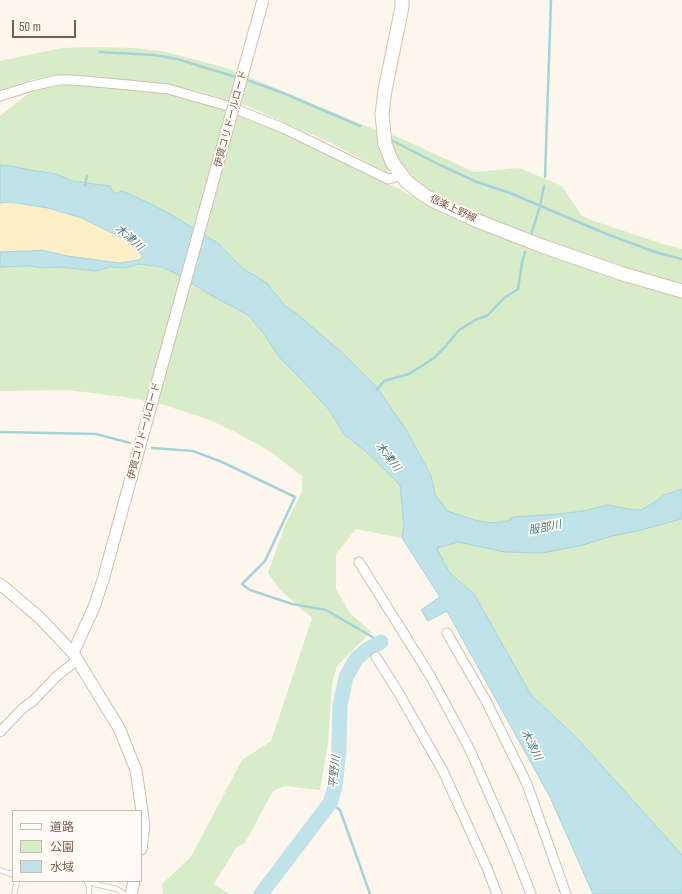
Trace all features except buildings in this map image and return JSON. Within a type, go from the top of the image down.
[{"type":"main road","name":"信楽上野線","points":[[402,0],[402,7],[385,90],[382,114],[385,144],[392,162],[407,182],[424,195],[438,203],[478,221],[623,274],[682,291]]},
{"type":"street","name":"伊賀コリドールロード","points":[[75,656],[103,580],[263,0]]},
{"type":"street","points":[[0,96],[58,80],[129,84],[168,89],[228,106],[283,128],[388,179],[401,174]]},
{"type":"street","points":[[359,562],[431,677],[470,750],[513,848],[531,894]]},
{"type":"street","points":[[1,588],[40,618],[75,656],[118,728],[136,770],[142,810]]},
{"type":"street","points":[[447,633],[486,701],[527,784],[566,894]]},
{"type":"street","points":[[0,732],[23,708],[34,700],[75,656]]},
{"type":"street","points":[[376,657],[397,690],[443,771],[487,868],[497,894]]},
{"type":"street","points":[[142,811],[144,825],[142,841]]},
{"type":"street","points":[[131,894],[134,882]]},
{"type":"lane","points":[[0,870],[11,874],[12,873]]},
{"type":"lane","points":[[14,894],[17,882]]},
{"type":"lane","points":[[87,882],[89,886],[89,894]]},
{"type":"lane","points":[[87,882],[116,889],[124,894]]},
{"type":"green space","points":[[62,48],[133,48],[162,51],[230,69],[366,126],[398,137],[474,172],[519,168],[562,186],[582,216],[666,245],[682,249],[682,286],[541,242],[441,199],[413,180],[402,168],[386,172],[333,144],[250,107],[198,91],[159,83],[86,76],[57,75],[31,80],[0,91],[0,61]]},
{"type":"green space","points":[[73,85],[114,87],[164,93],[205,102],[252,118],[304,141],[428,204],[682,295],[682,489],[664,495],[641,510],[608,505],[583,511],[493,523],[478,521],[447,511],[435,494],[431,476],[407,431],[378,389],[347,357],[297,314],[285,306],[267,283],[242,268],[219,244],[170,214],[147,202],[122,191],[114,194],[110,186],[72,181],[56,174],[0,165],[0,116],[29,93],[44,87]]},
{"type":"green space","points":[[138,264],[162,267],[179,275],[207,293],[247,315],[263,333],[280,358],[329,410],[345,435],[370,455],[400,485],[404,525],[402,538],[356,529],[336,554],[336,589],[350,613],[371,632],[337,666],[332,684],[328,743],[320,790],[285,786],[273,791],[245,843],[236,848],[214,884],[229,894],[163,894],[162,884],[191,857],[242,760],[271,741],[312,618],[281,591],[268,573],[285,525],[302,492],[302,476],[268,450],[235,432],[210,420],[158,403],[68,390],[0,391],[0,267],[59,267],[96,271],[110,267],[126,268]]},
{"type":"green space","points":[[682,519],[682,855],[576,737],[531,695],[474,594],[452,575],[445,565],[437,547],[458,542],[505,552],[612,536]]},
{"type":"sand","points":[[11,202],[48,208],[83,218],[126,240],[143,256],[139,260],[119,263],[67,256],[42,250],[0,252],[0,203]]},
{"type":"water","points":[[0,165],[56,174],[72,181],[110,186],[114,194],[122,191],[147,202],[170,214],[219,244],[242,268],[267,283],[285,306],[297,314],[347,357],[378,389],[407,431],[431,476],[435,494],[447,511],[478,521],[493,523],[508,521],[513,517],[560,514],[583,511],[608,505],[641,510],[664,495],[682,489],[682,519],[612,536],[583,545],[542,553],[505,552],[458,542],[437,548],[445,565],[452,575],[474,594],[531,695],[576,737],[682,855],[682,894],[593,894],[550,797],[447,611],[428,621],[421,610],[440,597],[402,538],[404,525],[400,485],[370,455],[345,435],[329,410],[280,358],[263,333],[248,315],[207,293],[179,275],[162,267],[138,264],[126,268],[110,267],[96,271],[59,267],[0,267],[0,252],[42,250],[67,256],[119,263],[139,260],[143,256],[126,240],[82,218],[48,208],[11,202],[0,203]]},
{"type":"waterway","points":[[545,177],[551,0]]},
{"type":"waterway","points":[[100,52],[154,55],[177,59],[239,78]]},
{"type":"waterway","points":[[244,79],[283,93],[360,126]]},
{"type":"waterway","points":[[389,139],[477,182],[510,193],[609,235],[658,253],[682,259]]},
{"type":"waterway","points":[[85,185],[87,176]]},
{"type":"waterway","points":[[531,235],[540,206],[544,186]]},
{"type":"waterway","points":[[377,390],[384,381],[409,374],[434,358],[459,330],[477,319],[487,316],[504,298],[518,289],[525,252]]},
{"type":"waterway","points":[[0,432],[96,434],[130,443]]},
{"type":"waterway","points":[[152,448],[193,451],[222,462],[295,497],[265,561],[242,584],[250,590],[292,604],[326,610],[381,642]]},
{"type":"waterway","name":"平野川","points":[[261,894],[330,803],[335,787],[339,749],[340,705],[346,677],[356,659],[368,649],[381,642]]},
{"type":"waterway","points":[[330,803],[340,810],[370,894]]},
{"type":"water label","name":"木津川","points":[[129,238]]},
{"type":"water label","name":"木津川","points":[[388,457]]},
{"type":"water label","name":"服部川","points":[[545,528]]},
{"type":"water label","name":"木津川","points":[[531,745]]}]
